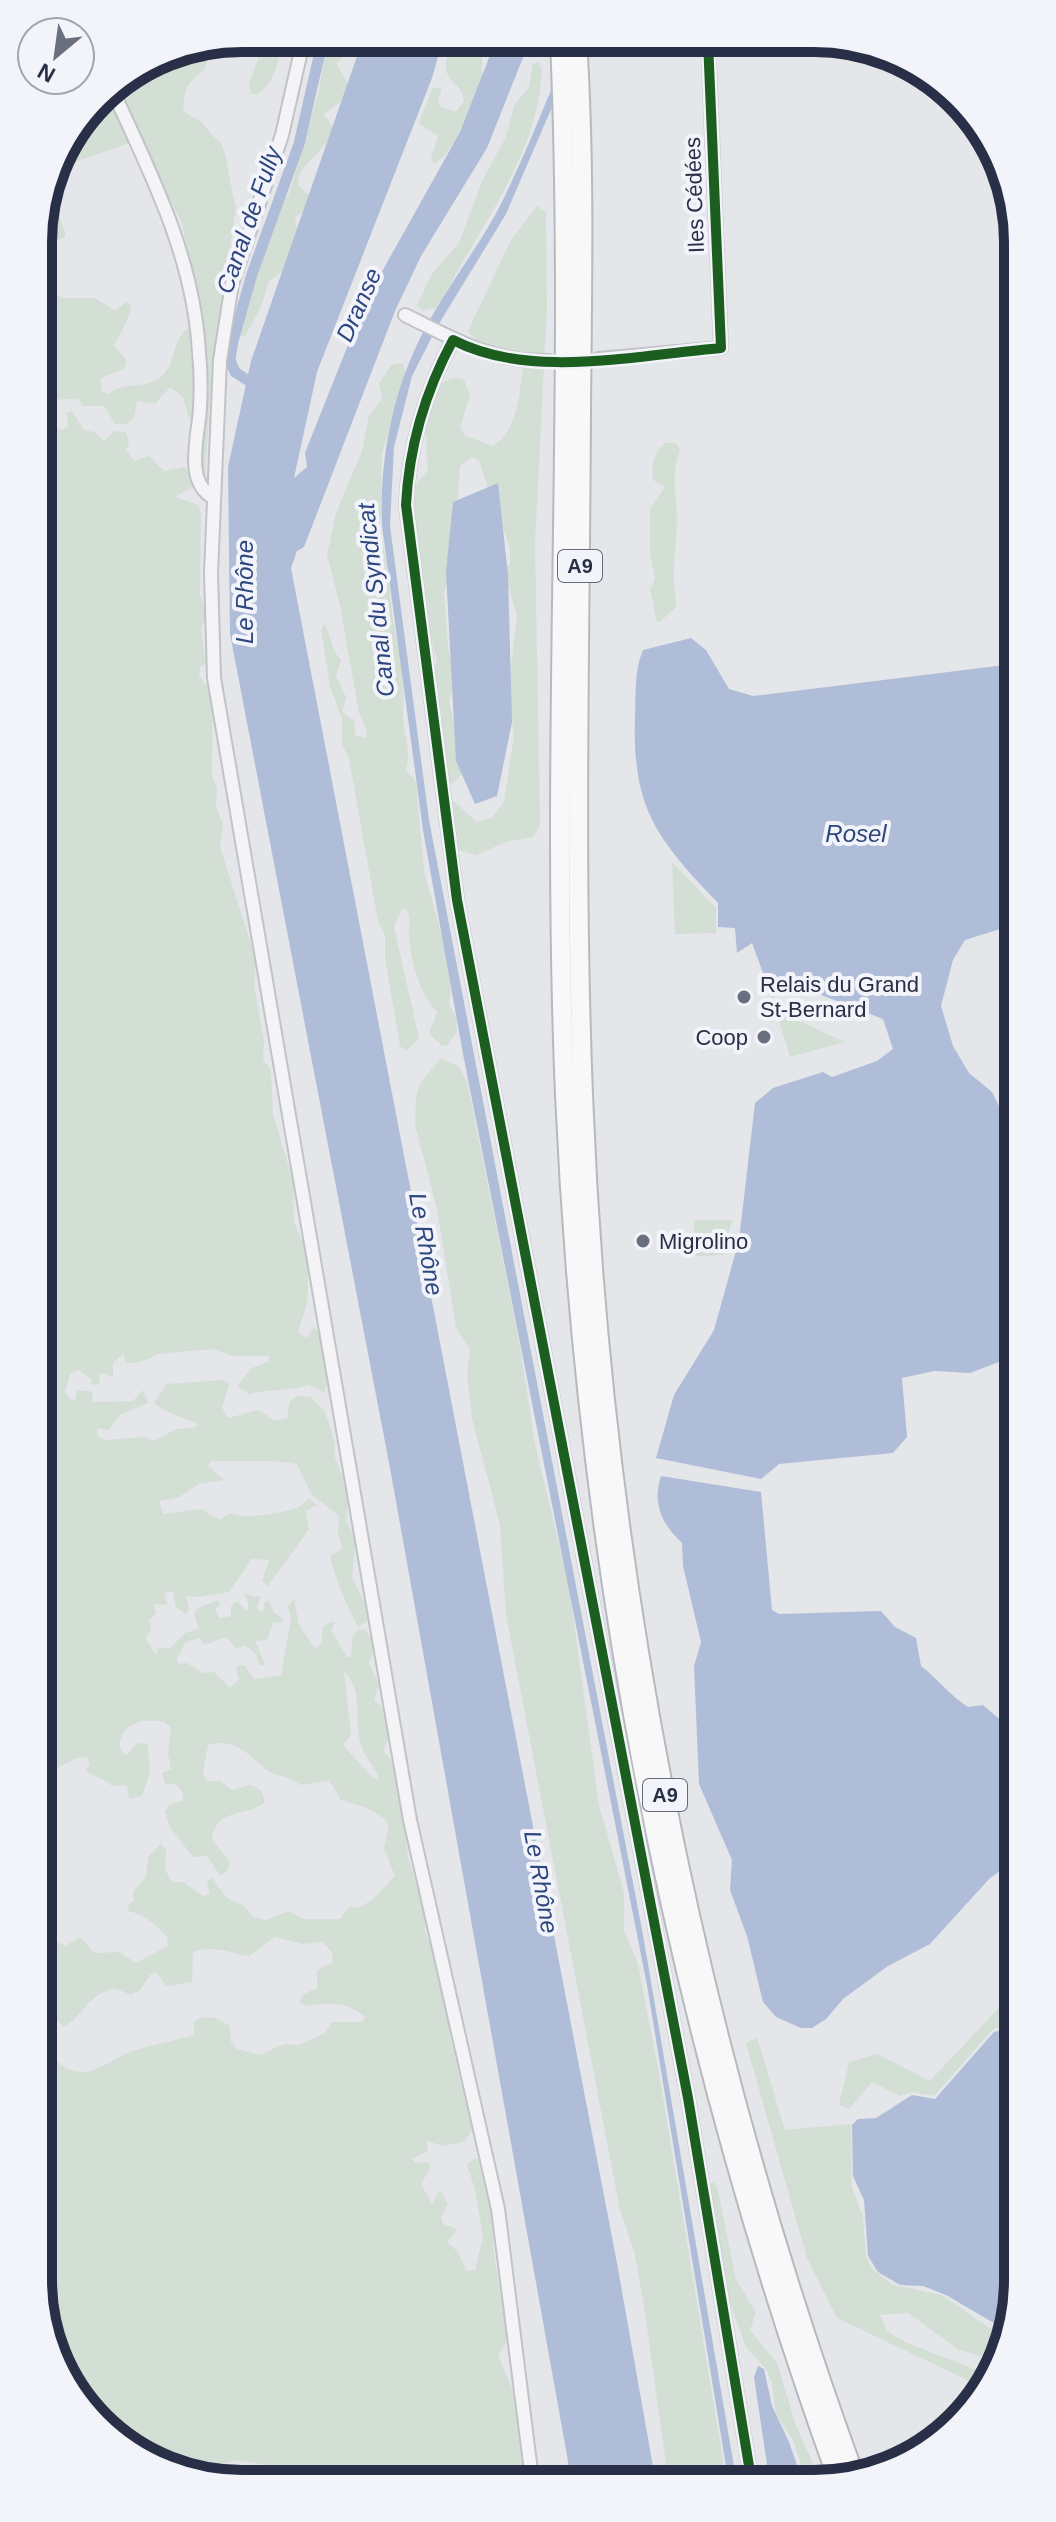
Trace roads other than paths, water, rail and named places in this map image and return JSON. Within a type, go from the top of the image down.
[{"type":"highway","name":"A9","points":[[560,52],[565,250],[562,988],[571,1220],[591,1437],[627,1694],[681,1958],[750,2217],[834,2468]]},
{"type":"highway","name":"A9","points":[[577,52],[583,233],[580,1015],[589,1224],[609,1442],[648,1707],[703,1973],[781,2259],[851,2466]]},
{"type":"street","points":[[301,52],[282,135],[232,284],[220,360],[212,652],[234,804],[410,1820],[498,2209],[531,2470]]},
{"type":"street","name":"Iles Cédées","points":[[599,359],[721,348],[708,52]]},
{"type":"street","points":[[117,99],[172,222],[196,316],[200,353],[200,411],[194,448],[199,480],[205,494],[214,498]]},
{"type":"street","points":[[410,318],[501,359],[549,361]]},
{"type":"street","points":[[449,338],[419,418],[408,463],[406,505],[450,858],[688,2098],[750,2470]]},
{"type":"water","name":"Le Rhône","points":[[358,52],[439,52],[432,78],[317,372],[294,478],[307,467],[305,453],[365,302],[460,132],[491,52],[525,52],[487,148],[421,256],[395,311],[304,547],[297,551],[291,568],[617,2263],[654,2470],[570,2470],[390,1468],[230,634],[228,467],[251,361]]},
{"type":"water","name":"Canal du Syndicat","points":[[567,52],[576,52],[506,214],[437,327],[412,376],[394,447],[390,526],[429,820],[643,1935],[735,2470],[727,2470],[647,1985],[463,1054],[423,830],[382,526],[387,445],[408,365],[432,316],[502,202]]},
{"type":"water","points":[[498,483],[508,575],[512,722],[497,796],[475,804],[456,761],[446,572],[453,502]]},
{"type":"water","name":"Rosel","points":[[691,638],[706,650],[729,689],[753,696],[1004,665],[1004,928],[965,940],[953,960],[941,1006],[953,1046],[969,1073],[992,1092],[1004,1116],[1004,1360],[970,1373],[934,1371],[902,1378],[907,1437],[893,1453],[779,1464],[761,1479],[656,1458],[674,1395],[714,1330],[739,1240],[755,1103],[773,1088],[823,1072],[832,1077],[877,1061],[893,1049],[883,1019],[798,986],[772,997],[752,943],[737,953],[735,928],[718,927],[718,903],[664,840],[644,799],[635,749],[638,666],[643,650]]},
{"type":"water","points":[[661,1476],[761,1492],[772,1610],[779,1614],[881,1611],[895,1627],[916,1638],[921,1666],[950,1693],[968,1707],[983,1705],[1004,1723],[1004,1868],[990,1878],[930,1944],[888,1966],[843,1999],[826,2019],[812,2028],[801,2028],[776,2017],[763,2002],[747,1936],[730,1890],[732,1860],[699,1784],[694,1666],[701,1642],[683,1566],[682,1543],[664,1521],[658,1504]]},
{"type":"water","points":[[1004,2030],[1004,2292],[998,2325],[946,2295],[923,2286],[900,2285],[878,2272],[868,2256],[864,2200],[853,2176],[852,2125],[858,2119],[876,2118],[912,2095],[935,2099],[994,2032]]},
{"type":"water","points":[[758,2366],[764,2369],[772,2406],[799,2470],[768,2470],[754,2377]]},
{"type":"waterway","name":"Canal de Fully","points":[[258,387],[235,372],[230,360],[233,341],[252,274],[299,144],[320,52]]},
{"type":"place","name":"Relais du Grand St-Bernard","points":[[744,997]]},
{"type":"place","name":"Coop","points":[[764,1037]]},
{"type":"place","name":"Migrolino","points":[[643,1241]]},
{"type":"water label","name":"Dranse","points":[[359,305]]}]
